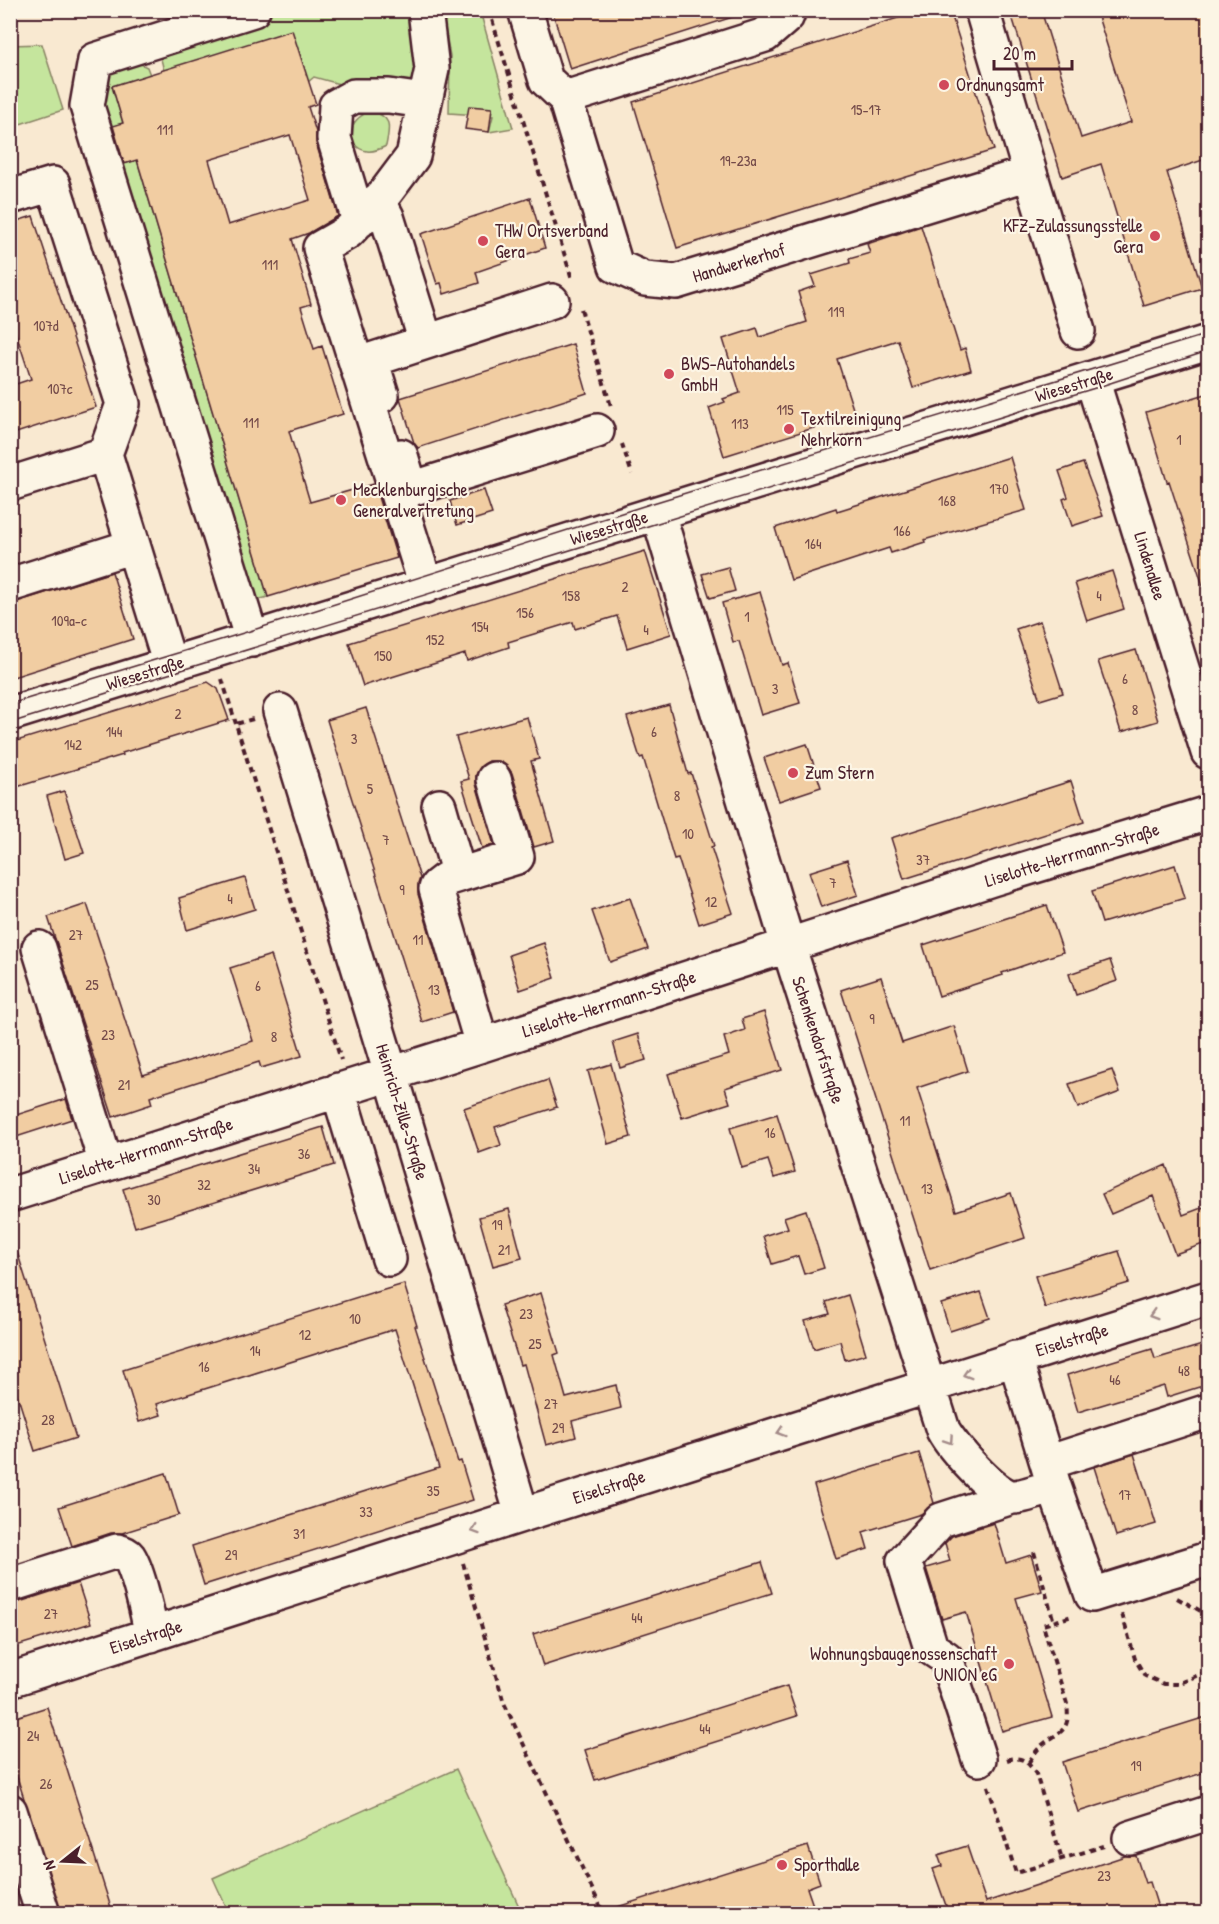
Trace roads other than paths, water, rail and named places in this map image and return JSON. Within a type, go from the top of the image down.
[{"type":"street","points":[[252,640],[87,106],[95,60],[253,10]]},
{"type":"street","points":[[425,10],[432,69],[413,156],[386,192],[348,232],[320,248],[426,586]]},
{"type":"street","name":"Handwerkerhof","points":[[525,10],[546,80],[565,98],[616,266],[645,279],[676,282],[687,279],[1030,173]]},
{"type":"street","points":[[565,98],[765,35],[787,16],[785,10]]},
{"type":"street","points":[[982,10],[1078,331]]},
{"type":"street","points":[[424,101],[389,96],[354,96],[336,105],[334,138],[368,211],[387,217],[426,342]]},
{"type":"street","points":[[10,197],[53,184],[123,404],[105,454],[170,665]]},
{"type":"street","points":[[568,296],[371,360],[411,489],[610,426]]},
{"type":"street","name":"Wiesestraße","points":[[10,714],[1209,342]]},
{"type":"street","name":"Lindenallee","points":[[1092,379],[1209,752]]},
{"type":"street","points":[[10,483],[105,454]]},
{"type":"street","name":"Schenkendorfstraße","points":[[658,513],[788,945],[942,1430],[950,1443],[995,1490],[1012,1497]]},
{"type":"street","points":[[10,585],[133,546]]},
{"type":"street","name":"Heinrich-Zille-Straße","points":[[280,711],[522,1515]]},
{"type":"street","points":[[482,1045],[437,895],[437,886],[459,875],[517,856],[494,779]]},
{"type":"street","points":[[439,806],[459,875]]},
{"type":"street","name":"Liselotte-Herrmann-Straße","points":[[10,1195],[482,1045],[1004,875],[1209,813]]},
{"type":"street","points":[[39,948],[106,1164]]},
{"type":"street","points":[[344,1089],[389,1259]]},
{"type":"street","name":"Eiselstraße","points":[[10,1680],[455,1536],[1209,1298]]},
{"type":"street","points":[[1015,1358],[1092,1595],[1209,1559]]},
{"type":"street","points":[[991,1761],[946,1658],[931,1648],[904,1562],[941,1520],[1012,1497],[1051,1474],[1209,1411]]},
{"type":"street","points":[[10,1585],[117,1551],[124,1552],[129,1558],[140,1586],[150,1620],[151,1635]]},
{"type":"street","points":[[10,1811],[43,1914]]},
{"type":"street","points":[[1130,1838],[1209,1813]]},
{"type":"tram line","points":[[10,704],[250,631],[653,503],[1208,334]]},
{"type":"tram line","points":[[10,723],[1095,388],[1208,351]]},
{"type":"place","name":"Ordnungsamt","points":[[944,85]]},
{"type":"place","name":"KFZ-Zulassungsstelle Gera","points":[[1155,236]]},
{"type":"place","name":"THW Ortsverband Gera","points":[[483,241]]},
{"type":"place","name":"BWS-Autohandels GmbH","points":[[669,374]]},
{"type":"place","name":"Textilreinigung Nehrkorn","points":[[789,429]]},
{"type":"place","name":"Mecklenburgische Generalvertretung","points":[[341,500]]},
{"type":"place","name":"Zum Stern","points":[[793,773]]},
{"type":"place","name":"Wohnungsbaugenossenschaft UNION eG","points":[[1009,1664]]},
{"type":"place","name":"Sporthalle","points":[[782,1865]]}]
